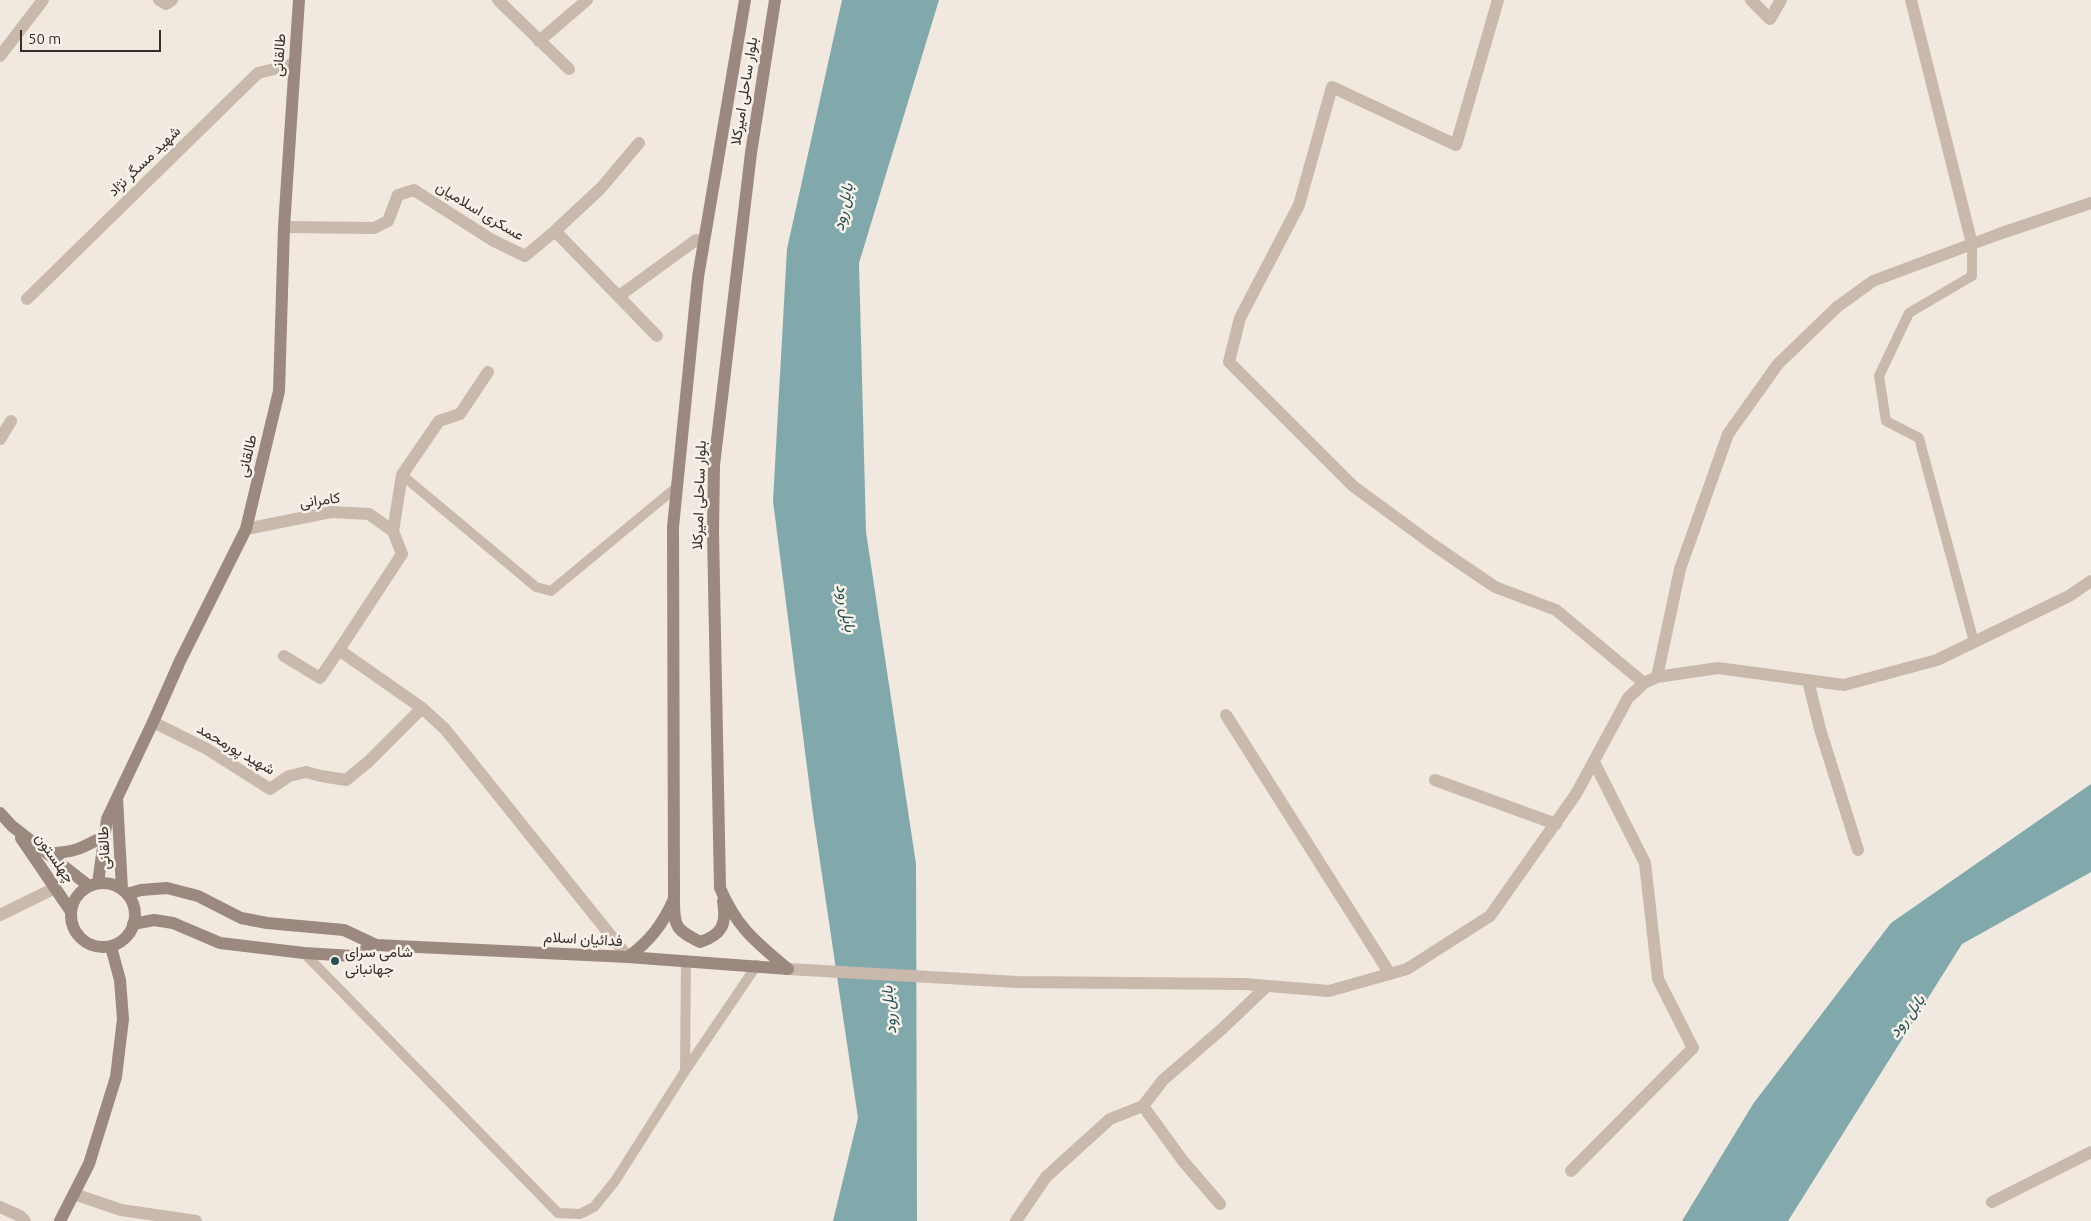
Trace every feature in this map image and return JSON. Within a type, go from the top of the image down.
[{"type":"main road","name":"طالقانی","points":[[125,892],[117,795],[153,722],[180,660],[246,529],[279,390],[284,227],[299,0]]},
{"type":"main road","name":"بلوار ساحلی امیرکلا","points":[[628,957],[643,946],[657,931],[665,920],[674,899],[673,527],[698,277],[744,0]]},
{"type":"main road","name":"بلوار ساحلی امیرکلا","points":[[775,0],[753,144],[714,465],[713,542],[720,888],[730,911],[741,926],[753,940],[788,969]]},
{"type":"main road","points":[[93,884],[107,819],[117,795]]},
{"type":"main road","name":"چهلستون","points":[[0,813],[12,826],[70,910]]},
{"type":"main road","name":"چهلستون","points":[[12,826],[47,853],[93,884]]},
{"type":"main road","points":[[47,853],[66,853],[80,850],[104,836]]},
{"type":"main road","points":[[93,884],[110,884],[125,892],[135,912],[134,924],[125,939],[111,947],[94,947],[80,939],[72,926],[70,910],[77,895],[93,884]]},
{"type":"main road","name":"فدائیان اسلام","points":[[125,892],[167,888],[198,896],[241,918],[267,923],[344,930],[376,945],[628,957],[788,969]]},
{"type":"main road","points":[[674,899],[674,918],[681,932],[700,942],[713,938],[724,926],[725,910],[720,888]]},
{"type":"main road","name":"فدائیان اسلام","points":[[134,924],[154,920],[173,923],[220,942],[304,953],[353,956],[376,945]]},
{"type":"main road","points":[[60,1221],[89,1164],[116,1077],[119,1061],[123,1019],[120,980],[111,947]]},
{"type":"street","points":[[0,56],[43,0]]},
{"type":"street","points":[[159,0],[166,4],[172,0]]},
{"type":"street","points":[[498,0],[569,69]]},
{"type":"street","points":[[539,41],[587,0]]},
{"type":"street","points":[[1498,0],[1456,146],[1332,87],[1299,205],[1240,318],[1229,362],[1353,486],[1495,587],[1556,610],[1644,683]]},
{"type":"street","points":[[1751,0],[1770,20],[1781,0]]},
{"type":"street","points":[[1911,0],[1972,244]]},
{"type":"street","name":"شهید مسگر نژاد","points":[[27,299],[258,73],[294,64]]},
{"type":"street","points":[[639,143],[601,188],[555,231],[657,336]]},
{"type":"street","name":"عسکری اسلامیان","points":[[284,227],[374,228],[388,221],[398,195],[414,190],[492,240],[524,256],[555,231]]},
{"type":"street","points":[[1657,677],[1680,569],[1728,434],[1778,364],[1837,307],[1874,282],[1972,244],[2091,203]]},
{"type":"street","points":[[619,296],[696,240]]},
{"type":"street","points":[[284,656],[320,678],[402,554],[393,530],[402,475],[439,421],[460,414],[488,372]]},
{"type":"street","points":[[0,439],[11,421]]},
{"type":"street","name":"کامرانی","points":[[246,529],[331,512],[368,514],[393,530]]},
{"type":"street","points":[[788,969],[1018,982],[1267,986],[1329,991],[1407,969],[1490,916],[1576,794],[1628,698],[1644,683],[1657,677],[1718,668],[1844,684],[1937,660],[2069,596],[2091,581]]},
{"type":"street","points":[[339,650],[422,708],[445,729],[628,957]]},
{"type":"street","points":[[1808,680],[1820,729],[1858,850]]},
{"type":"street","name":"شهید پورمحمد","points":[[153,722],[207,750],[270,789],[289,776],[306,772],[346,780],[368,762],[422,708]]},
{"type":"street","points":[[1226,714],[1390,974]]},
{"type":"street","points":[[1571,1171],[1693,1048],[1658,979],[1645,863],[1594,762]]},
{"type":"street","points":[[1435,780],[1556,824]]},
{"type":"street","points":[[0,915],[55,888]]},
{"type":"street","points":[[1016,1221],[1046,1177],[1110,1119],[1143,1106],[1163,1080],[1222,1029],[1267,986]]},
{"type":"street","points":[[1143,1106],[1183,1161],[1220,1204]]},
{"type":"street","points":[[1992,1202],[2091,1152]]},
{"type":"street","points":[[74,1194],[121,1210],[196,1221]]},
{"type":"street","points":[[0,1207],[20,1216],[25,1221]]},
{"type":"lane","points":[[1972,244],[1972,276],[1909,313],[1880,376],[1886,421],[1919,438],[1974,642]]},
{"type":"lane","points":[[402,475],[536,586],[551,591],[678,486]]},
{"type":"lane","points":[[304,953],[558,1213],[580,1214],[594,1207],[614,1181],[757,966]]},
{"type":"lane","points":[[686,961],[686,1071]]},
{"type":"water","name":"بابل رود","points":[[842,0],[939,0],[859,263],[866,532],[916,864],[917,1221],[833,1221],[858,1118],[813,814],[773,501],[787,249]]},
{"type":"water","name":"بابل رود","points":[[2091,784],[2091,872],[1962,944],[1788,1221],[1682,1221],[1753,1104],[1891,923]]},
{"type":"place","name":"شامی سرای جهانبانی","points":[[335,961]]}]
